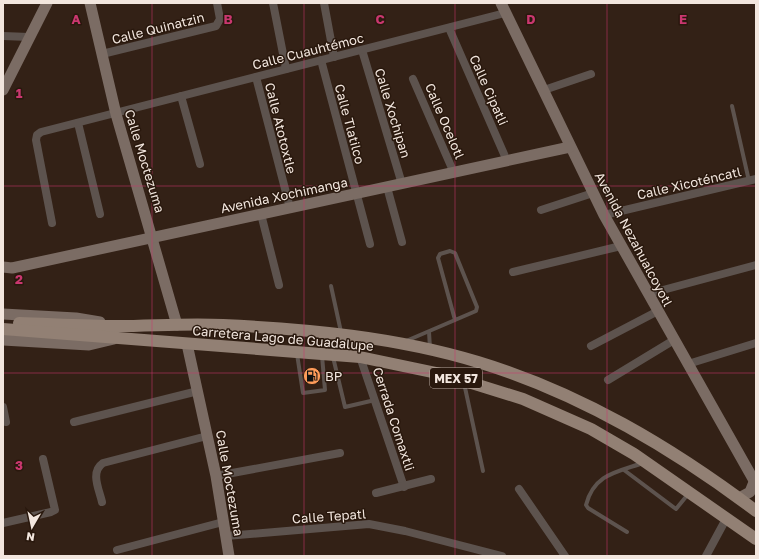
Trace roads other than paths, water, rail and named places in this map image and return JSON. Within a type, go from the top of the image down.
[{"type":"main road","points":[[3,322],[65,329],[116,338]]},
{"type":"main road","name":"Carretera Lago de Guadalupe","points":[[116,326],[222,325],[347,335],[431,350],[491,366],[577,400],[620,422],[676,454],[756,510]]},
{"type":"main road","points":[[3,329],[65,329],[116,326]]},
{"type":"main road","name":"Carretera Lago de Guadalupe","points":[[116,338],[360,357],[463,380],[524,400],[591,429],[646,462],[756,539]]},
{"type":"street","points":[[3,90],[47,3]]},
{"type":"street","name":"Calle Moctezuma","points":[[90,3],[116,114],[177,325]]},
{"type":"street","name":"Calle Quinatzin","points":[[102,54],[216,26],[219,24],[220,19],[217,3]]},
{"type":"street","points":[[272,3],[286,69]]},
{"type":"street","points":[[324,3],[334,57]]},
{"type":"street","name":"Calle Cuauhtémoc","points":[[52,223],[36,140],[37,135],[42,132],[449,28],[503,8]]},
{"type":"street","name":"Avenida Nezahualcoyotl","points":[[503,8],[604,215],[755,483],[750,492],[739,498]]},
{"type":"street","name":"Calle Cipatli","points":[[449,28],[507,161]]},
{"type":"street","points":[[3,36],[29,37]]},
{"type":"street","name":"Calle Xochipan","points":[[362,50],[402,184]]},
{"type":"street","name":"Calle Tlatilco","points":[[321,60],[370,244]]},
{"type":"street","points":[[544,90],[591,74]]},
{"type":"street","name":"Calle Atotoxtle","points":[[256,77],[290,208]]},
{"type":"street","name":"Calle Ocelotl","points":[[413,79],[454,173]]},
{"type":"street","points":[[180,96],[200,164]]},
{"type":"street","points":[[78,123],[100,214]]},
{"type":"street","name":"Avenida Xochimanga","points":[[3,267],[12,268],[570,147]]},
{"type":"street","name":"Calle Xicoténcatl","points":[[604,215],[753,180]]},
{"type":"street","points":[[388,187],[402,242]]},
{"type":"street","points":[[542,210],[593,193]]},
{"type":"street","points":[[261,214],[279,285]]},
{"type":"street","points":[[513,272],[621,246]]},
{"type":"street","points":[[648,294],[756,265]]},
{"type":"street","points":[[591,346],[658,311]]},
{"type":"street","name":"Carretera Lago de Guadalupe","points":[[3,314],[76,318],[116,326]]},
{"type":"street","name":"Cerrada Comaxtli","points":[[347,335],[360,357],[404,487]]},
{"type":"street","name":"Carretera Lago de Guadalupe","points":[[3,340],[89,345],[116,338]]},
{"type":"street","points":[[608,380],[674,340]]},
{"type":"street","points":[[688,364],[756,343]]},
{"type":"street","name":"Calle Moctezuma","points":[[187,344],[216,476],[229,556]]},
{"type":"street","points":[[74,422],[198,391]]},
{"type":"street","points":[[3,407],[6,422]]},
{"type":"street","points":[[102,502],[95,473],[97,467],[103,463],[207,436]]},
{"type":"street","points":[[216,476],[340,454]]},
{"type":"street","points":[[3,522],[55,510],[43,459]]},
{"type":"street","name":"Cerrada Comaxtli","points":[[376,493],[431,479]]},
{"type":"street","points":[[519,489],[565,556]]},
{"type":"street","points":[[706,556],[726,519]]},
{"type":"street","points":[[117,550],[224,522]]},
{"type":"street","name":"Calle Tepatl","points":[[226,536],[369,524],[406,531],[502,556]]},
{"type":"lane","points":[[732,106],[753,180]]},
{"type":"lane","points":[[398,344],[429,332],[434,328],[456,320],[474,313],[477,307],[455,253],[450,251],[440,254],[438,258],[456,320]]},
{"type":"lane","points":[[331,286],[347,335]]},
{"type":"lane","points":[[429,332],[431,350]]},
{"type":"lane","points":[[296,351],[303,393],[325,390],[327,354]]},
{"type":"lane","points":[[327,354],[345,407],[375,400]]},
{"type":"lane","points":[[463,380],[483,471]]},
{"type":"lane","points":[[627,532],[588,508],[586,505],[599,482],[605,476],[646,462]]},
{"type":"lane","points":[[624,470],[676,509],[689,493]]},
{"type":"place","name":"BP","points":[[312,376]]}]
